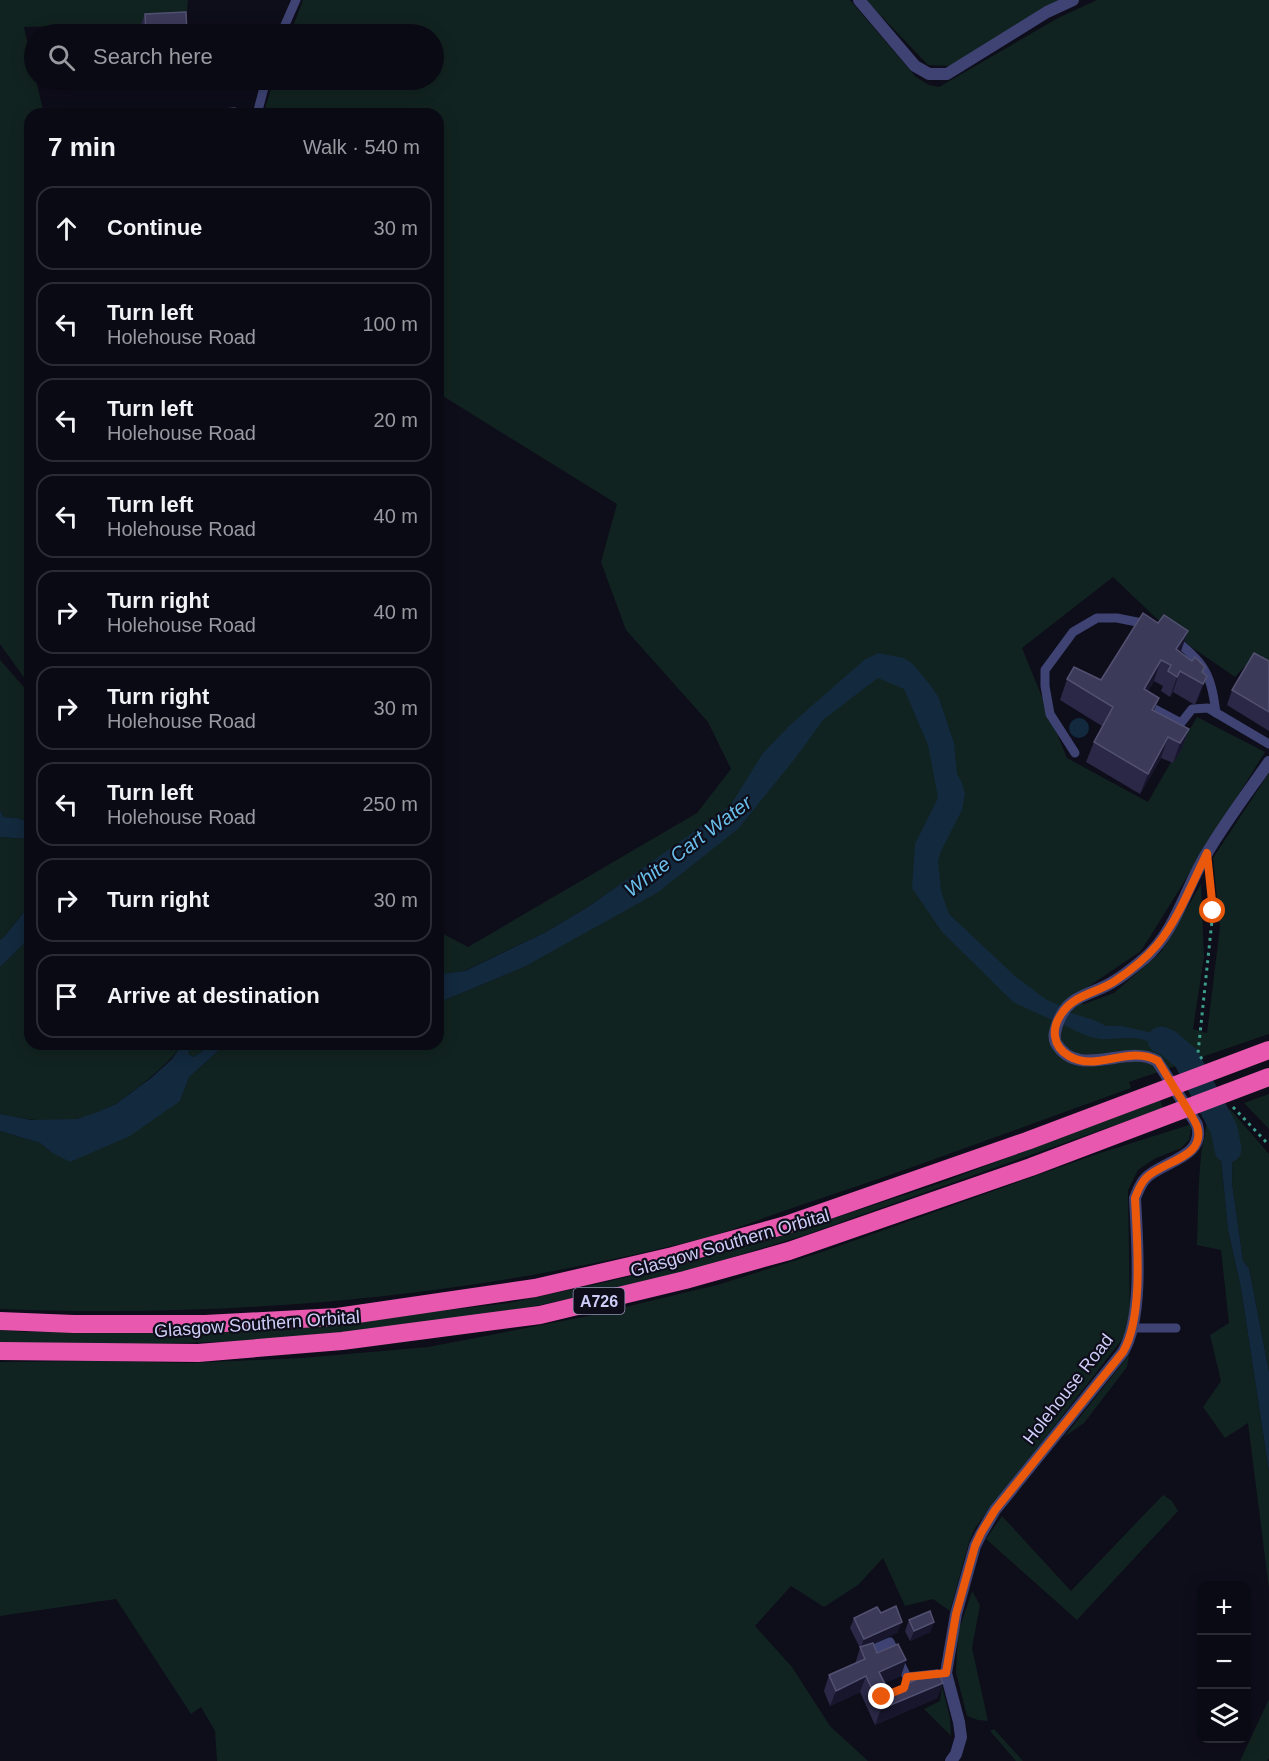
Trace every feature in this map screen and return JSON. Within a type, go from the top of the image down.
[{"type":"highway","name":"Glasgow Southern Orbital","points":[[0,1321],[74,1324],[205,1324],[337,1317],[535,1288],[673,1256],[786,1225],[1027,1141],[1269,1050]]},
{"type":"highway","name":"Glasgow Southern Orbital","points":[[0,1351],[198,1353],[342,1341],[540,1315],[685,1280],[789,1251],[1020,1171],[1269,1077]]},
{"type":"street","points":[[859,0],[915,66],[928,74],[947,74],[1047,12],[1073,0]]},
{"type":"street","name":"Holehouse Road","points":[[951,1761],[956,1754],[961,1737],[946,1673],[956,1614],[975,1546],[995,1510],[1129,1342],[1137,1291],[1135,1198],[1146,1178],[1155,1170],[1178,1160],[1194,1147],[1197,1140],[1196,1124],[1158,1061],[1149,1056],[1135,1055],[1094,1062],[1069,1056],[1056,1042],[1054,1034],[1060,1015],[1074,999],[1114,982],[1157,945],[1168,930],[1207,853],[1269,762]]},
{"type":"lane","points":[[285,24],[296,0]]},
{"type":"lane","points":[[259,108],[263,90]]},
{"type":"lane","points":[[1076,753],[1050,714],[1045,686],[1045,670],[1073,632],[1096,618],[1117,618],[1156,626]]},
{"type":"lane","points":[[1171,637],[1186,648],[1205,670],[1212,690],[1216,713]]},
{"type":"lane","points":[[1147,705],[1181,723],[1192,709],[1208,708],[1269,744]]},
{"type":"lane","points":[[1133,1328],[1176,1328]]},
{"type":"lane","points":[[869,1651],[890,1642],[907,1677],[904,1688]]},
{"type":"lane","points":[[907,1677],[946,1673]]},
{"type":"path","points":[[1204,1062],[1198,1053],[1213,911],[1207,853]]},
{"type":"path","points":[[1228,1100],[1269,1145]]},
{"type":"green space","points":[[0,0],[188,0],[186,23],[24,24],[24,90],[38,90],[43,108],[24,108],[24,678],[0,644]]},
{"type":"green space","points":[[303,0],[850,0],[916,77],[929,85],[939,87],[1058,18],[1097,0],[1269,0],[1269,677],[1247,664],[1235,677],[1190,646],[1113,577],[1022,648],[1067,758],[1148,802],[1197,717],[1265,752],[1141,951],[1067,1001],[1084,1004],[1114,993],[1161,952],[1201,884],[1204,957],[1193,1029],[1207,1033],[1220,927],[1213,858],[1269,773],[1269,1034],[1129,1082],[1131,1088],[743,1226],[699,1239],[600,1262],[515,1278],[430,1290],[258,1307],[86,1311],[0,1309],[0,1131],[40,1143],[51,1152],[180,1101],[189,1077],[219,1050],[444,1050],[444,1000],[524,967],[636,873],[588,907],[546,932],[464,971],[444,973],[444,934],[468,947],[697,813],[731,769],[708,722],[626,630],[601,562],[617,504],[444,397],[444,108],[265,108],[271,90],[444,90],[444,24],[294,24]]},
{"type":"green space","points":[[866,0],[1064,0],[950,66],[928,65]]},
{"type":"green space","points":[[0,660],[24,687],[24,820],[3,817],[0,810]]},
{"type":"green space","points":[[0,837],[24,839],[24,912],[0,940]]},
{"type":"green space","points":[[24,944],[24,1050],[178,1050],[149,1079],[120,1101],[90,1116],[45,1121],[0,1114],[0,967]]},
{"type":"green space","points":[[190,1050],[203,1050],[193,1057],[188,1053]]},
{"type":"green space","points":[[1269,1094],[1269,1129],[1244,1103]]},
{"type":"green space","points":[[1160,1100],[1163,1108],[805,1235],[681,1273],[536,1306],[376,1331],[243,1341],[114,1345],[0,1343],[0,1330],[25,1332],[206,1331],[354,1321],[509,1303],[611,1281],[759,1243],[943,1182]]},
{"type":"green space","points":[[1230,1109],[1269,1154],[1269,1372],[1249,1268],[1243,1261],[1232,1183],[1233,1129],[1222,1113]]},
{"type":"green space","points":[[1213,1117],[1218,1129],[1228,1230],[1241,1288],[1269,1472],[1269,1589],[1248,1423],[1225,1438],[1203,1407],[1221,1381],[1210,1335],[1229,1323],[1221,1250],[1197,1245],[1199,1189],[1206,1119]]},
{"type":"green space","points":[[1192,1124],[1189,1140],[1181,1148],[1154,1159],[1138,1170],[1128,1190],[1130,1319],[1124,1337],[975,1528],[950,1611],[933,1599],[905,1606],[883,1558],[858,1585],[824,1607],[791,1586],[755,1626],[792,1667],[830,1726],[868,1761],[217,1761],[215,1731],[201,1707],[191,1714],[116,1599],[0,1616],[0,1362],[191,1363],[302,1358],[428,1347],[583,1317],[717,1285],[822,1252],[1097,1154]]},
{"type":"green space","points":[[1129,1355],[1127,1367],[1084,1423],[1064,1437]]},
{"type":"green space","points":[[1163,1495],[1172,1501],[1178,1511],[1077,1620],[986,1539],[1002,1516],[1071,1591]]},
{"type":"green space","points":[[972,1591],[980,1605],[972,1648],[988,1721],[967,1716],[956,1673],[958,1633]]},
{"type":"green space","points":[[942,1686],[950,1718],[951,1736],[924,1709],[940,1701]]},
{"type":"green space","points":[[1269,1699],[1269,1758],[1267,1761],[1240,1761],[1248,1743],[1251,1743],[1251,1737]]},
{"type":"green space","points":[[994,1729],[1023,1761],[1016,1761],[990,1731]]},
{"type":"water","points":[[878,653],[904,658],[913,664],[939,698],[954,743],[957,774],[965,794],[962,810],[938,861],[941,891],[949,914],[1016,977],[1047,1000],[1061,1006],[1052,1020],[1013,1002],[942,932],[912,888],[915,844],[938,798],[928,745],[904,689],[878,678],[824,719],[738,829],[657,893],[524,967],[444,1000],[444,973],[465,971],[546,932],[588,907],[730,806],[763,753],[790,725],[864,660]]},
{"type":"water","points":[[1079,718],[1086,721],[1089,728],[1086,735],[1079,738],[1072,735],[1069,728],[1072,721]]},
{"type":"water","points":[[0,810],[3,817],[24,820],[24,839],[0,837]]},
{"type":"water","points":[[24,912],[24,944],[0,967],[0,940]]},
{"type":"water","points":[[1068,1012],[1106,1026],[1122,1026],[1170,1037],[1185,1047],[1192,1061],[1181,1064],[1166,1050],[1140,1039],[1100,1039],[1082,1034],[1061,1023]]},
{"type":"water","points":[[178,1050],[190,1050],[188,1053],[193,1057],[203,1050],[219,1050],[189,1077],[180,1101],[130,1136],[70,1162],[40,1143],[0,1131],[0,1114],[31,1120],[77,1119],[98,1112],[116,1104],[171,1060]]},
{"type":"water","points":[[1222,1113],[1233,1129],[1232,1183],[1243,1261],[1249,1268],[1269,1372],[1269,1472],[1241,1288],[1228,1230],[1218,1129],[1213,1117]]},
{"type":"building","points":[[186,12],[187,24],[146,24],[145,14]]},
{"type":"building","points":[[1143,613],[1158,623],[1164,615],[1188,631],[1176,649],[1192,661],[1195,657],[1205,667],[1202,672],[1207,676],[1203,684],[1180,671],[1177,677],[1168,671],[1171,665],[1161,660],[1144,689],[1159,698],[1152,710],[1189,729],[1180,743],[1168,737],[1148,774],[1094,742],[1113,707],[1067,679],[1074,667],[1101,680]]},
{"type":"building","points":[[1254,653],[1269,661],[1269,712],[1232,690]]},
{"type":"building","points":[[896,1606],[902,1622],[864,1639],[854,1618],[877,1607],[881,1613]]},
{"type":"building","points":[[930,1611],[934,1622],[914,1631],[909,1620]]},
{"type":"building","points":[[873,1643],[877,1653],[898,1644],[906,1660],[879,1672],[889,1692],[937,1670],[943,1683],[881,1709],[866,1676],[836,1691],[829,1675],[865,1659],[860,1647]]},
{"type":"waterway","name":"White Cart Water","points":[[1161,1040],[1186,1058],[1224,1129],[1228,1149]]},
{"type":"route","points":[[882,1697],[904,1688],[907,1677],[946,1673],[956,1614],[975,1546],[981,1533],[995,1510],[1129,1342],[1137,1291],[1135,1198],[1139,1187],[1155,1170],[1190,1152],[1197,1140],[1196,1124],[1158,1061],[1149,1056],[1135,1055],[1094,1062],[1069,1056],[1056,1042],[1054,1034],[1060,1015],[1074,999],[1114,982],[1157,945],[1168,930],[1207,853],[1213,911]]}]
